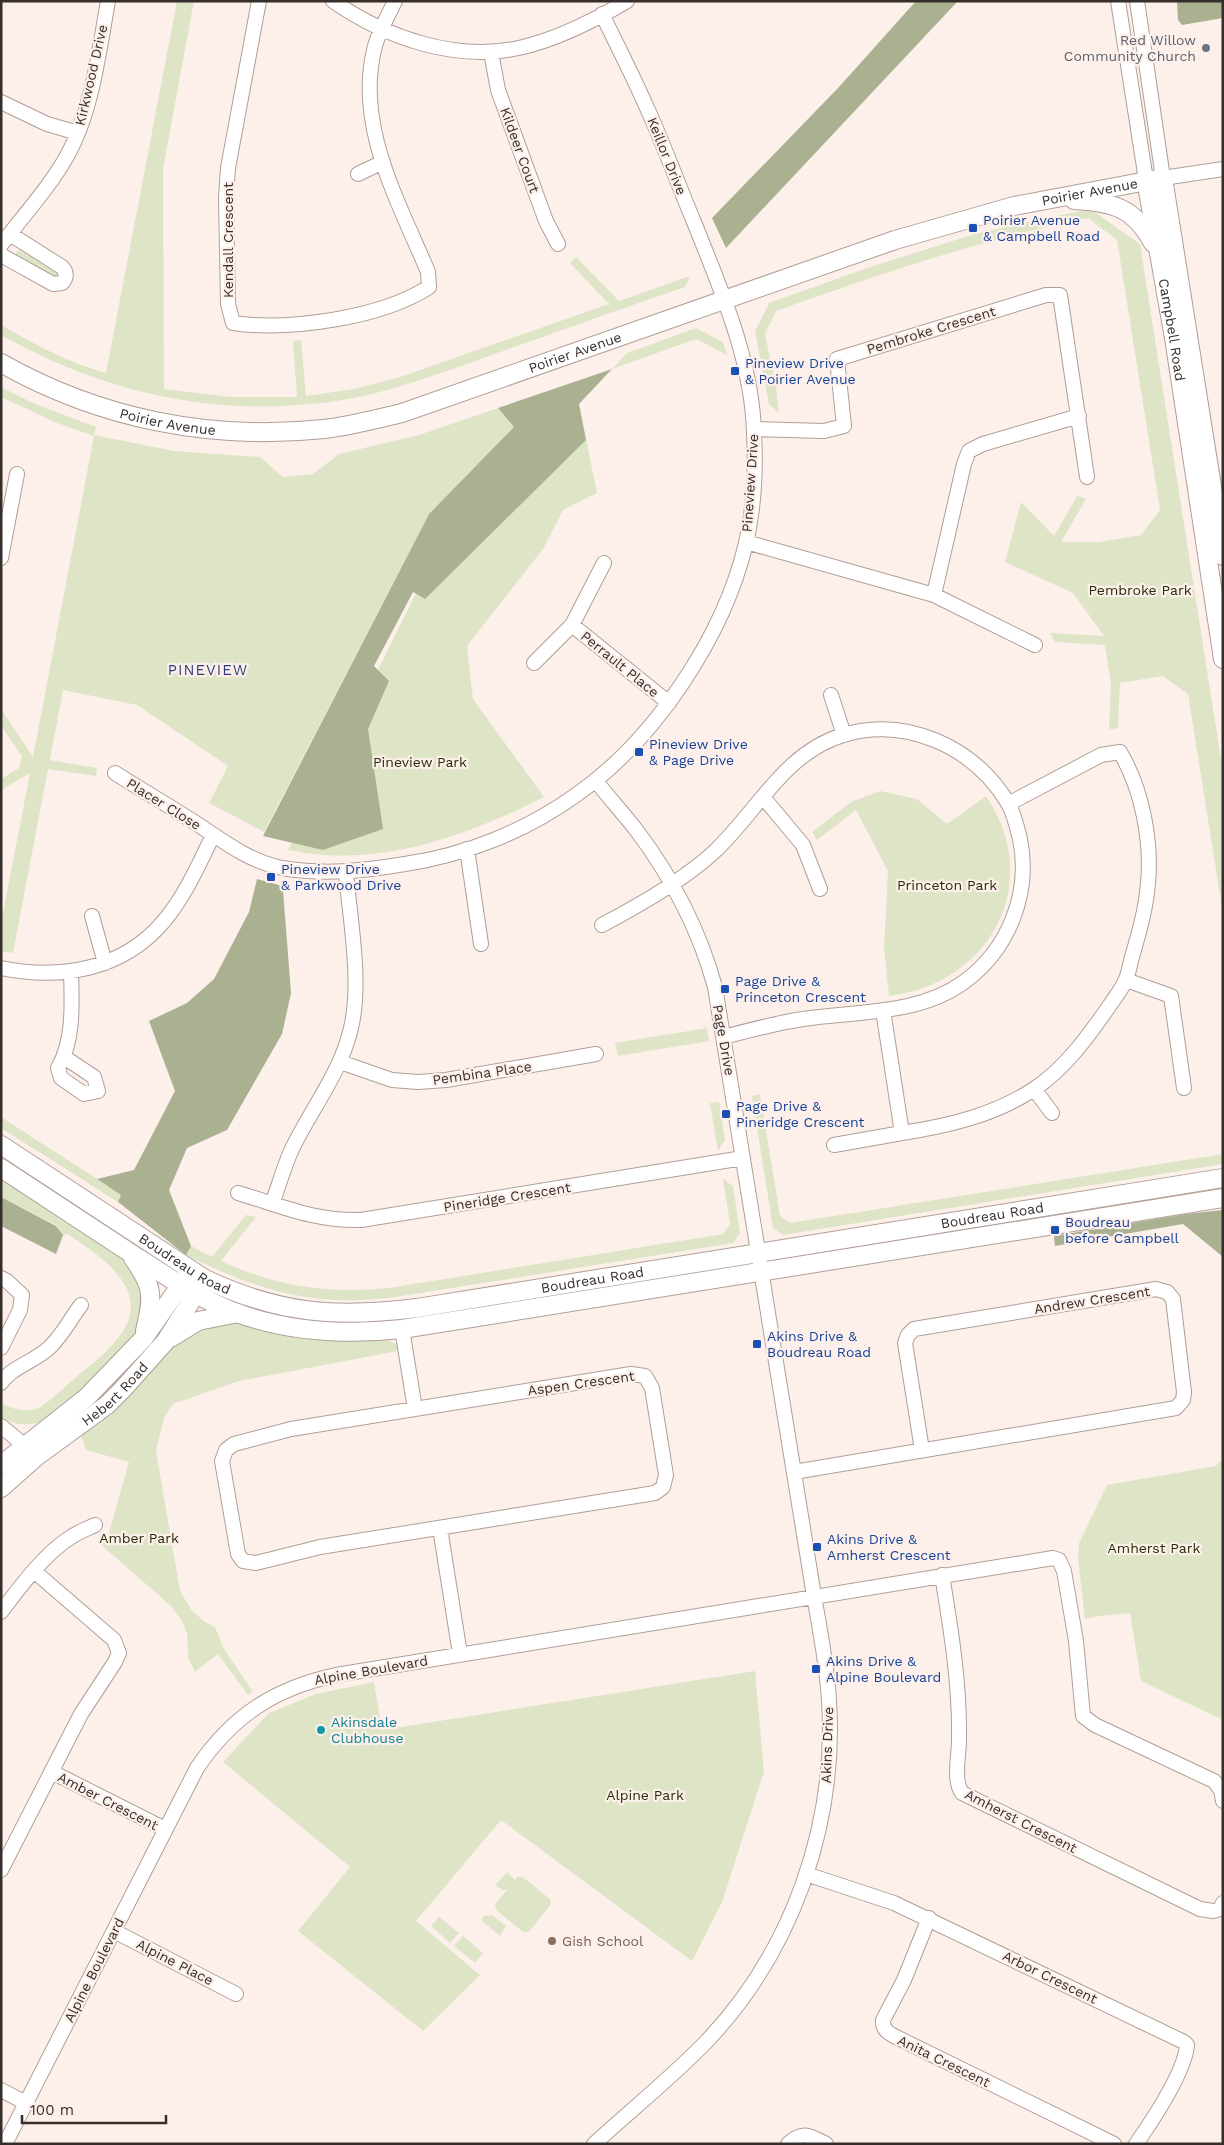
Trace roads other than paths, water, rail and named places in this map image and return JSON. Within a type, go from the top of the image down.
[{"type":"main road","name":"Poirier Avenue","points":[[1,363],[34,382],[59,393],[138,418],[218,431],[297,431],[354,424],[402,413],[896,240],[995,211],[1046,199],[1155,179]]},
{"type":"main road","name":"Campbell Road","points":[[1155,179],[1160,264],[1174,338],[1223,659]]},
{"type":"main road","name":"Campbell Road","points":[[1155,179],[1223,556]]},
{"type":"main road","points":[[1046,199],[1098,201],[1114,205],[1126,211],[1134,216],[1148,232],[1155,246],[1160,264]]},
{"type":"main road","name":"Boudreau Road","points":[[1,1145],[193,1283],[238,1313],[271,1323],[312,1330],[352,1332],[402,1329],[1223,1198]]},
{"type":"main road","name":"Boudreau Road","points":[[1,1168],[128,1252],[193,1283],[274,1305],[314,1312],[362,1314],[417,1308],[1223,1178]]},
{"type":"main road","points":[[128,1252],[148,1279],[151,1304],[143,1339]]},
{"type":"main road","name":"Hebert Road","points":[[1,1488],[30,1451],[87,1397],[143,1339],[193,1283]]},
{"type":"main road","name":"Hebert Road","points":[[1,1465],[30,1451],[107,1406],[165,1342],[193,1283]]},
{"type":"main road","points":[[165,1342],[198,1321],[238,1313]]},
{"type":"main road","points":[[1,1445],[1,1451]]},
{"type":"street","name":"Kirkwood Drive","points":[[6,240],[68,156],[78,133],[88,102],[108,1]]},
{"type":"street","name":"Kendall Crescent","points":[[259,1],[228,168],[226,196],[228,304],[233,323],[273,325],[340,318],[398,303],[416,296],[429,287],[428,272],[383,162],[374,131],[370,100],[373,59],[381,29],[395,1]]},
{"type":"street","points":[[333,1],[381,29],[433,46],[462,51],[491,52],[521,48],[551,39],[627,1]]},
{"type":"street","name":"Campbell Road","points":[[1118,1],[1155,179]]},
{"type":"street","name":"Campbell Road","points":[[1137,1],[1155,179]]},
{"type":"street","name":"Keillor Drive","points":[[602,14],[647,107],[725,300]]},
{"type":"street","name":"Kildeer Court","points":[[491,52],[498,90],[546,221],[558,244]]},
{"type":"street","points":[[1,102],[47,124],[78,133]]},
{"type":"street","points":[[358,174],[383,162]]},
{"type":"street","points":[[1155,179],[1223,168]]},
{"type":"street","points":[[1,255],[53,284],[62,283],[66,278],[62,267],[6,240]]},
{"type":"street","name":"Pembroke Crescent","points":[[754,429],[824,431],[844,426],[837,359],[1046,295],[1060,296],[1087,477]]},
{"type":"street","name":"Pineview Drive","points":[[213,835],[247,856],[279,867],[346,873],[422,862],[495,839],[538,820],[596,781],[634,743],[669,703],[710,637],[734,581],[746,542],[752,493],[754,429],[748,380],[739,341],[725,300]]},
{"type":"street","points":[[934,595],[964,464],[969,451],[983,444],[1079,416]]},
{"type":"street","points":[[1,558],[17,474]]},
{"type":"street","points":[[746,542],[934,595],[1035,645]]},
{"type":"street","name":"Perrault Place","points":[[534,663],[572,625],[604,563]]},
{"type":"street","name":"Perrault Place","points":[[572,625],[669,703]]},
{"type":"street","points":[[831,695],[844,735]]},
{"type":"street","points":[[602,925],[672,882],[713,853],[782,774],[803,756],[822,744],[844,735],[871,730],[895,730],[918,734],[950,746],[979,768],[1008,804],[1018,830],[1023,872],[1018,906],[1004,939],[981,968],[951,990],[924,1002],[883,1010],[800,1019],[724,1037]]},
{"type":"street","points":[[834,1145],[954,1124],[986,1113],[1034,1089],[1053,1074],[1086,1039],[1126,980],[1142,924],[1148,883],[1149,859],[1142,811],[1127,764],[1120,752],[1101,755],[1008,804]]},
{"type":"street","name":"Placer Close","points":[[115,773],[213,835]]},
{"type":"street","name":"Page Drive","points":[[596,781],[636,830],[672,882],[702,945],[715,987],[762,1271]]},
{"type":"street","points":[[763,797],[803,845],[820,889]]},
{"type":"street","points":[[1,968],[34,972],[71,972],[105,963],[131,950],[164,922],[189,882],[213,835]]},
{"type":"street","points":[[467,849],[481,944]]},
{"type":"street","points":[[272,1204],[292,1148],[340,1062],[351,1029],[355,1006],[355,978],[346,873]]},
{"type":"street","points":[[92,916],[105,963]]},
{"type":"street","points":[[64,1057],[68,1040],[71,972]]},
{"type":"street","points":[[1126,980],[1170,996],[1184,1088]]},
{"type":"street","points":[[883,1010],[902,1133]]},
{"type":"street","name":"Pembina Place","points":[[340,1062],[392,1080],[418,1082],[446,1080],[596,1054]]},
{"type":"street","points":[[1034,1089],[1052,1113]]},
{"type":"street","name":"Pineridge Crescent","points":[[238,1193],[319,1218],[341,1221],[361,1220],[743,1158]]},
{"type":"street","name":"Akins Drive","points":[[594,2144],[694,2054],[754,1982],[774,1948],[793,1909],[806,1874],[823,1809],[829,1751],[828,1691],[762,1271]]},
{"type":"street","points":[[1,1278],[22,1295],[20,1310],[1,1348]]},
{"type":"street","name":"Andrew Crescent","points":[[794,1472],[1176,1408],[1183,1400],[1184,1392],[1175,1306],[1171,1296],[1163,1290],[1156,1289],[914,1329],[905,1343],[922,1450]]},
{"type":"street","points":[[1,1383],[6,1376],[51,1347],[81,1305]]},
{"type":"street","points":[[402,1329],[415,1409]]},
{"type":"street","name":"Aspen Crescent","points":[[638,1374],[645,1376],[652,1388],[666,1475],[665,1484],[660,1490],[655,1493],[440,1528],[303,1551],[256,1563],[243,1561],[237,1551],[222,1461],[224,1452],[229,1446],[279,1432],[638,1374]]},
{"type":"street","points":[[1,1426],[30,1451]]},
{"type":"street","points":[[1,1612],[34,1571],[70,1537],[95,1525]]},
{"type":"street","points":[[440,1528],[460,1654]]},
{"type":"street","points":[[814,1596],[1048,1558],[1059,1560],[1064,1570],[1076,1641],[1083,1716],[1095,1725],[1214,1781],[1221,1790],[1223,1801]]},
{"type":"street","name":"Amber Crescent","points":[[1,1870],[86,1704],[115,1662],[119,1649],[110,1636],[34,1571]]},
{"type":"street","name":"Amherst Crescent","points":[[942,1575],[957,1678],[960,1721],[957,1785],[962,1793],[1200,1909],[1213,1911],[1220,1909],[1223,1903]]},
{"type":"street","name":"Alpine Boulevard","points":[[5,2144],[197,1768],[212,1747],[235,1722],[268,1699],[288,1689],[321,1678],[814,1596]]},
{"type":"street","name":"Amber Crescent","points":[[52,1772],[165,1829]]},
{"type":"street","name":"Arbor Crescent","points":[[806,1874],[885,1899],[929,1918],[1184,2042],[1187,2046],[1183,2062],[1160,2107],[1136,2144]]},
{"type":"street","name":"Anita Crescent","points":[[929,1918],[904,1980],[883,2020],[882,2026],[885,2030],[1114,2144]]},
{"type":"street","name":"Alpine Place","points":[[114,1931],[236,1994]]},
{"type":"street","points":[[1,2090],[26,2103]]},
{"type":"street","points":[[788,2144],[802,2135],[809,2136],[826,2144]]},
{"type":"place","name":"Red Willow Community Church","points":[[1206,48]]},
{"type":"place","name":"Poirier Avenue & Campbell Road","points":[[973,228]]},
{"type":"place","name":"Pineview Drive & Poirier Avenue","points":[[735,371]]},
{"type":"place","name":"Pineview Drive & Page Drive","points":[[639,752]]},
{"type":"place","name":"Pineview Drive & Parkwood Drive","points":[[271,877]]},
{"type":"place","name":"Page Drive & Princeton Crescent","points":[[725,989]]},
{"type":"place","name":"Page Drive & Pineridge Crescent","points":[[726,1114]]},
{"type":"place","name":"Boudreau before Campbell","points":[[1055,1230]]},
{"type":"place","name":"Akins Drive & Boudreau Road","points":[[757,1344]]},
{"type":"place","name":"Akins Drive & Amherst Crescent","points":[[817,1547]]},
{"type":"place","name":"Akins Drive & Alpine Boulevard","points":[[816,1669]]},
{"type":"place","name":"Akinsdale Clubhouse","points":[[321,1730]]},
{"type":"place","name":"Gish School","points":[[552,1941]]},
{"type":"district","name":"PINEVIEW","points":[[208,670]]},
{"type":"park label","name":"Pembroke Park","points":[[1140,590]]},
{"type":"park label","name":"Pineview Park","points":[[420,762]]},
{"type":"park label","name":"Princeton Park","points":[[947,885]]},
{"type":"park label","name":"Amber Park","points":[[139,1538]]},
{"type":"park label","name":"Amherst Park","points":[[1154,1548]]},
{"type":"park label","name":"Alpine Park","points":[[645,1795]]}]
